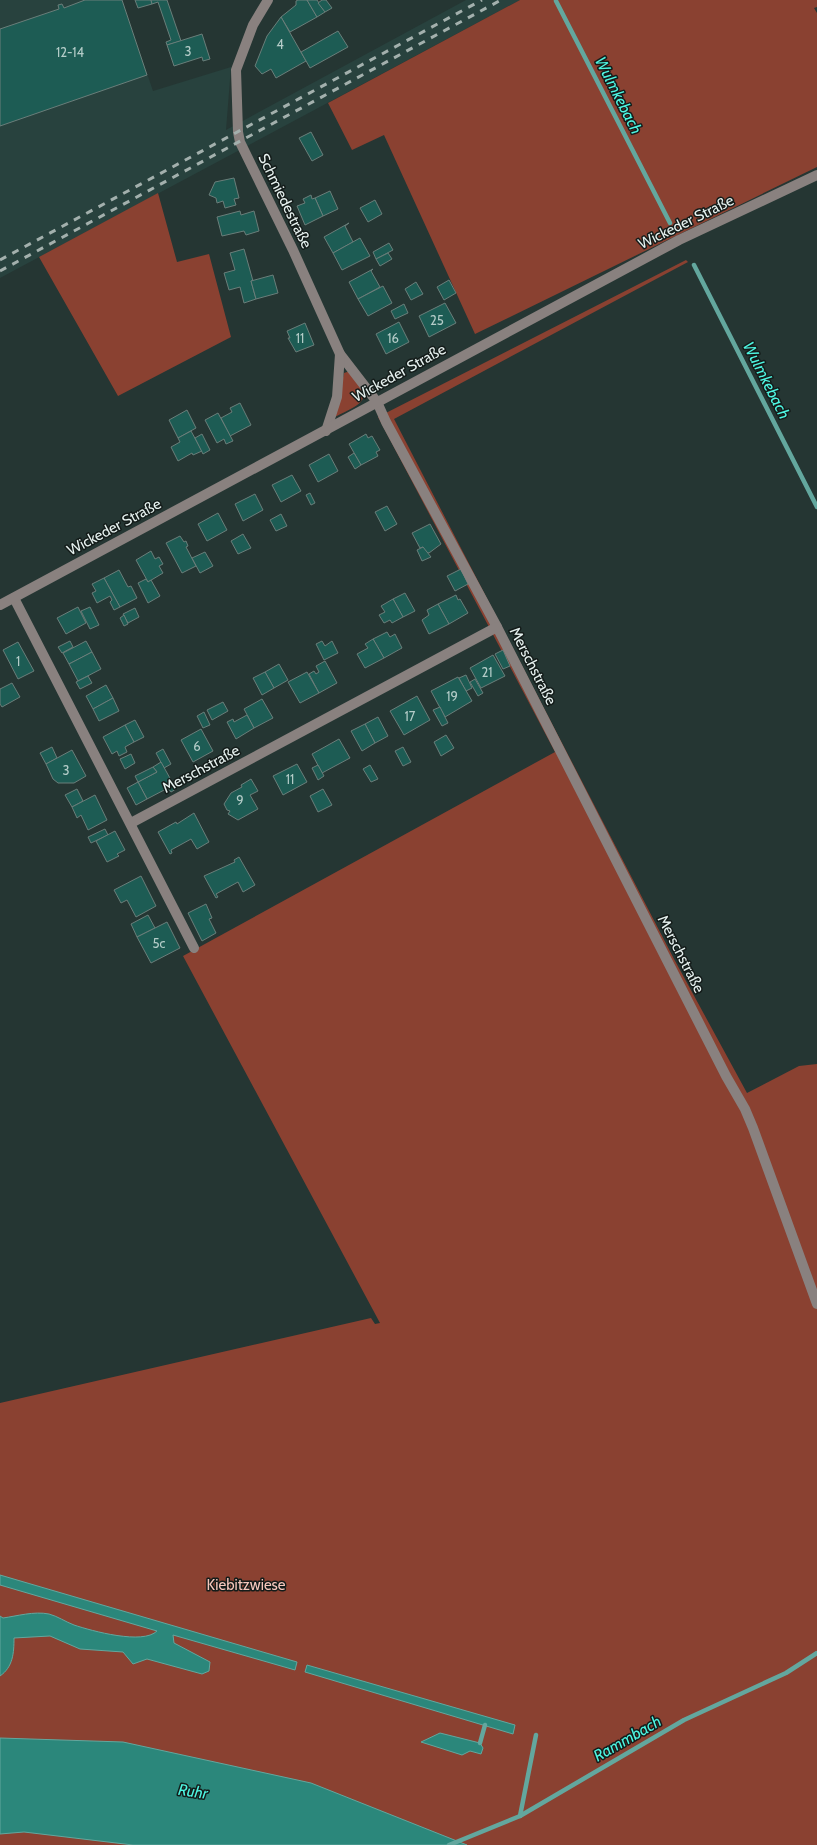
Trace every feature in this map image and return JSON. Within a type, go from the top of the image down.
[{"type":"street","name":"Schmiedestraße","points":[[268,0],[253,25],[236,70],[238,132],[240,142],[293,250],[340,354],[377,402]]},
{"type":"street","name":"Wickeder Straße","points":[[0,606],[679,240],[817,175]]},
{"type":"street","points":[[326,431],[337,397],[340,354]]},
{"type":"street","name":"Merschstraße","points":[[377,402],[386,422],[496,627],[722,1069],[745,1109],[817,1304]]},
{"type":"street","points":[[14,598],[194,948]]},
{"type":"street","name":"Merschstraße","points":[[131,823],[496,627]]},
{"type":"shaded area","points":[[0,0],[122,0],[153,91],[231,67],[226,130],[466,0],[520,0],[0,278]]},
{"type":"green space","points":[[520,0],[817,0],[817,7],[814,8],[817,13],[817,167],[475,334],[384,135],[352,150],[328,103]]},
{"type":"green space","points":[[158,193],[177,262],[209,254],[231,337],[118,396],[39,257]]},
{"type":"green space","name":"Kiebitzwiese","points":[[686,260],[688,262],[394,419],[674,959],[747,1093],[799,1066],[817,1064],[817,1845],[0,1845],[0,1403],[371,1318],[375,1324],[380,1323],[183,956],[555,752],[378,417]]},
{"type":"green space","points":[[350,371],[362,389],[362,400],[353,408],[335,417],[344,373]]},
{"type":"water","points":[[0,1575],[297,1662],[295,1670],[173,1635],[174,1643],[210,1662],[209,1671],[202,1674],[147,1659],[133,1664],[123,1652],[80,1649],[50,1636],[14,1638],[12,1659],[8,1668],[0,1676],[0,1616],[3,1618],[32,1613],[49,1614],[82,1628],[117,1636],[141,1637],[150,1635],[157,1631],[0,1585]]},
{"type":"water","points":[[307,1665],[515,1725],[513,1734],[305,1672]]},
{"type":"water","points":[[440,1733],[480,1743],[483,1748],[481,1754],[470,1751],[462,1755],[421,1742]]},
{"type":"water","name":"Ruhr","points":[[0,1738],[123,1742],[311,1783],[467,1845],[133,1845],[24,1832],[0,1834]]},
{"type":"building","points":[[85,0],[122,0],[147,75],[0,126],[0,29],[59,9],[58,5],[62,4],[64,8]]},
{"type":"building","points":[[135,0],[151,0],[152,4],[138,8]]},
{"type":"building","points":[[151,0],[167,0],[181,41],[167,45],[166,42],[171,40],[158,2],[152,4]]},
{"type":"building","points":[[307,0],[317,17],[290,32],[281,17],[296,5],[296,1]]},
{"type":"building","points":[[307,0],[317,0],[325,12],[317,17]]},
{"type":"building","points":[[322,0],[326,0],[332,8],[325,12],[318,3]]},
{"type":"building","points":[[281,17],[306,61],[276,78],[271,69],[262,74],[255,66],[267,36]]},
{"type":"building","points":[[338,31],[348,47],[310,68],[301,52]]},
{"type":"building","points":[[202,34],[210,59],[203,61],[202,57],[174,66],[167,45]]},
{"type":"building","points":[[311,132],[323,155],[312,161],[299,138]]},
{"type":"building","points":[[234,178],[239,198],[234,199],[236,205],[225,208],[223,201],[217,203],[216,198],[209,195],[215,182]]},
{"type":"building","points":[[330,191],[338,209],[323,216],[315,198]]},
{"type":"building","points":[[311,195],[312,199],[315,198],[323,216],[305,225],[297,206],[305,203],[303,199]]},
{"type":"building","points":[[375,200],[382,214],[368,222],[360,208]]},
{"type":"building","points":[[240,211],[241,215],[254,211],[259,231],[246,235],[244,231],[222,236],[217,217]]},
{"type":"building","points":[[349,223],[345,226],[353,242],[333,253],[324,237]]},
{"type":"building","points":[[360,238],[370,256],[342,270],[333,253]]},
{"type":"building","points":[[389,243],[393,250],[376,259],[373,252]]},
{"type":"building","points":[[244,249],[253,281],[251,281],[256,299],[244,303],[240,287],[229,290],[224,273],[235,270],[230,253]]},
{"type":"building","points":[[388,253],[392,259],[380,266],[376,259]]},
{"type":"building","points":[[373,269],[371,271],[380,287],[358,299],[349,282]]},
{"type":"building","points":[[273,275],[278,293],[256,299],[251,281]]},
{"type":"building","points":[[449,280],[456,293],[444,300],[437,287]]},
{"type":"building","points":[[416,282],[423,294],[411,300],[405,289]]},
{"type":"building","points":[[383,286],[392,303],[368,316],[358,299]]},
{"type":"building","points":[[445,303],[456,323],[429,337],[419,316]]},
{"type":"building","points":[[404,304],[408,313],[395,319],[391,311]]},
{"type":"building","points":[[399,322],[409,342],[386,354],[376,334]]},
{"type":"building","points":[[305,323],[314,345],[296,352],[288,338],[290,338],[287,331]]},
{"type":"building","points":[[240,403],[251,425],[230,436],[221,418],[232,412],[230,408]]},
{"type":"building","points":[[187,410],[196,428],[178,438],[169,420]]},
{"type":"building","points":[[218,413],[233,441],[226,444],[224,439],[217,443],[205,420]]},
{"type":"building","points":[[191,431],[202,451],[193,455],[192,453],[178,461],[171,447],[180,442],[178,438]]},
{"type":"building","points":[[202,434],[210,450],[203,454],[195,438]]},
{"type":"building","points":[[366,434],[368,438],[372,436],[380,450],[376,452],[378,456],[361,465],[349,444]]},
{"type":"building","points":[[354,453],[361,465],[355,469],[348,457]]},
{"type":"building","points":[[329,454],[338,471],[318,482],[309,465]]},
{"type":"building","points":[[292,475],[301,491],[281,502],[272,485]]},
{"type":"building","points":[[310,493],[315,503],[311,505],[306,495]]},
{"type":"building","points":[[255,494],[263,510],[243,521],[235,504]]},
{"type":"building","points":[[387,506],[397,524],[385,531],[375,512]]},
{"type":"building","points":[[218,513],[227,530],[207,541],[198,524]]},
{"type":"building","points":[[281,514],[287,526],[276,531],[270,520]]},
{"type":"building","points":[[430,524],[441,544],[429,553],[426,552],[423,547],[420,548],[412,533]]},
{"type":"building","points":[[243,534],[251,548],[238,554],[231,541]]},
{"type":"building","points":[[180,536],[184,542],[186,541],[188,546],[186,547],[196,566],[182,573],[166,543]]},
{"type":"building","points":[[423,547],[431,557],[422,561],[417,550]]},
{"type":"building","points":[[151,551],[155,559],[159,557],[163,564],[159,566],[163,573],[148,582],[136,560]]},
{"type":"building","points":[[205,552],[213,566],[200,573],[192,558]]},
{"type":"building","points":[[461,569],[468,584],[455,591],[447,576]]},
{"type":"building","points":[[119,570],[128,587],[131,586],[137,598],[120,607],[104,578]]},
{"type":"building","points":[[104,578],[120,607],[114,610],[110,602],[112,600],[110,596],[97,603],[92,593],[96,591],[92,584]]},
{"type":"building","points":[[146,579],[148,582],[151,580],[160,596],[148,603],[138,583]]},
{"type":"building","points":[[405,593],[415,611],[403,617],[393,599]]},
{"type":"building","points":[[456,595],[468,613],[449,624],[438,604]]},
{"type":"building","points":[[393,599],[403,617],[392,623],[390,620],[384,623],[379,615],[385,612],[381,606]]},
{"type":"building","points":[[438,604],[449,624],[429,634],[422,620],[429,615],[427,610]]},
{"type":"building","points":[[78,607],[86,623],[66,634],[57,618]]},
{"type":"building","points":[[90,607],[99,625],[90,629],[81,611]]},
{"type":"building","points":[[135,608],[139,617],[128,623],[123,614]]},
{"type":"building","points":[[124,615],[128,624],[124,626],[120,618]]},
{"type":"building","points":[[387,632],[390,637],[395,634],[402,648],[384,658],[373,639]]},
{"type":"building","points":[[373,639],[384,658],[365,668],[357,654],[368,648],[365,644]]},
{"type":"building","points":[[70,641],[73,647],[62,653],[58,647]]},
{"type":"building","points":[[86,641],[92,652],[69,664],[63,653]]},
{"type":"building","points":[[322,641],[325,646],[332,641],[338,653],[324,660],[316,644]]},
{"type":"building","points":[[18,642],[34,671],[18,679],[3,650]]},
{"type":"building","points":[[503,650],[510,666],[503,669],[495,654]]},
{"type":"building","points":[[92,652],[101,669],[78,681],[69,664]]},
{"type":"building","points":[[493,655],[505,676],[481,688],[470,668]]},
{"type":"building","points":[[325,661],[337,683],[319,693],[309,674],[314,671],[316,674],[319,672],[316,666]]},
{"type":"building","points":[[279,664],[288,680],[274,688],[265,672]]},
{"type":"building","points":[[265,672],[274,688],[262,695],[253,678]]},
{"type":"building","points":[[307,672],[319,693],[300,703],[288,682]]},
{"type":"building","points":[[466,675],[472,688],[466,691],[459,678]]},
{"type":"building","points":[[88,676],[92,683],[80,689],[76,682]]},
{"type":"building","points":[[458,677],[472,701],[445,717],[431,691]]},
{"type":"building","points":[[475,679],[483,693],[478,696],[470,682]]},
{"type":"building","points":[[12,683],[20,697],[2,707],[0,704],[0,689]]},
{"type":"building","points":[[106,685],[113,698],[93,709],[86,696]]},
{"type":"building","points":[[417,696],[430,720],[404,735],[390,711]]},
{"type":"building","points":[[113,698],[119,711],[99,721],[93,709]]},
{"type":"building","points":[[262,699],[273,718],[254,728],[244,709]]},
{"type":"building","points":[[223,702],[228,711],[212,720],[207,710]]},
{"type":"building","points":[[440,707],[448,723],[442,726],[433,710]]},
{"type":"building","points":[[204,712],[210,725],[203,728],[197,716]]},
{"type":"building","points":[[247,715],[254,728],[236,739],[227,722],[233,719],[234,722]]},
{"type":"building","points":[[378,717],[388,736],[375,743],[365,724]]},
{"type":"building","points":[[135,720],[144,737],[134,742],[125,725]]},
{"type":"building","points":[[365,724],[375,743],[362,751],[351,731]]},
{"type":"building","points":[[125,725],[134,742],[125,747],[127,752],[119,756],[117,751],[112,754],[103,737]]},
{"type":"building","points":[[201,729],[213,751],[193,762],[181,740]]},
{"type":"building","points":[[446,735],[454,748],[441,756],[434,742]]},
{"type":"building","points":[[339,739],[350,758],[322,773],[312,754]]},
{"type":"building","points":[[52,747],[57,758],[46,764],[40,753]]},
{"type":"building","points":[[403,747],[411,762],[403,766],[395,751]]},
{"type":"building","points":[[163,749],[171,764],[164,768],[156,753]]},
{"type":"building","points":[[72,750],[86,776],[74,783],[58,783],[53,779],[46,764]]},
{"type":"building","points":[[131,754],[135,763],[125,769],[120,759]]},
{"type":"building","points":[[161,762],[176,789],[171,792],[168,788],[147,799],[138,782],[157,772],[153,767]]},
{"type":"building","points":[[297,764],[307,782],[283,795],[273,776]]},
{"type":"building","points":[[318,765],[324,776],[318,780],[312,768]]},
{"type":"building","points":[[370,765],[378,779],[371,782],[363,769]]},
{"type":"building","points":[[153,767],[157,772],[138,782],[135,776]]},
{"type":"building","points":[[251,779],[258,791],[250,795],[258,809],[238,820],[228,814],[230,811],[227,810],[224,804],[231,793],[242,787],[241,785]]},
{"type":"building","points":[[138,782],[147,799],[136,805],[127,788]]},
{"type":"building","points":[[77,789],[83,801],[72,807],[65,795]]},
{"type":"building","points":[[323,789],[332,805],[318,812],[310,796]]},
{"type":"building","points":[[95,795],[107,820],[88,830],[81,815],[77,818],[72,807]]},
{"type":"building","points":[[194,813],[209,842],[197,849],[191,839],[171,850],[172,853],[170,854],[158,832],[176,822],[177,824]]},
{"type":"building","points":[[105,829],[108,835],[91,843],[88,837]]},
{"type":"building","points":[[115,831],[125,850],[117,854],[119,856],[107,862],[96,841]]},
{"type":"building","points":[[239,857],[255,885],[243,892],[238,882],[216,894],[218,897],[216,898],[204,876],[235,862],[234,860]]},
{"type":"building","points":[[141,876],[156,906],[136,917],[127,900],[121,903],[114,890]]},
{"type":"building","points":[[206,904],[212,918],[209,919],[216,933],[202,941],[188,913]]},
{"type":"building","points":[[148,915],[155,928],[137,937],[131,924]]},
{"type":"building","points":[[167,922],[180,948],[151,963],[137,937]]},
{"type":"waterway","name":"Wulmkebach","points":[[556,1],[670,223]]},
{"type":"waterway","name":"Wulmkebach","points":[[694,265],[817,507]]},
{"type":"waterway","name":"Rammbach","points":[[449,1845],[520,1816],[684,1720],[786,1673],[817,1653]]},
{"type":"waterway","points":[[480,1743],[485,1725]]},
{"type":"waterway","points":[[520,1816],[536,1735]]},
{"type":"railway","points":[[0,260],[482,0]]},
{"type":"railway","points":[[0,271],[501,0]]}]
